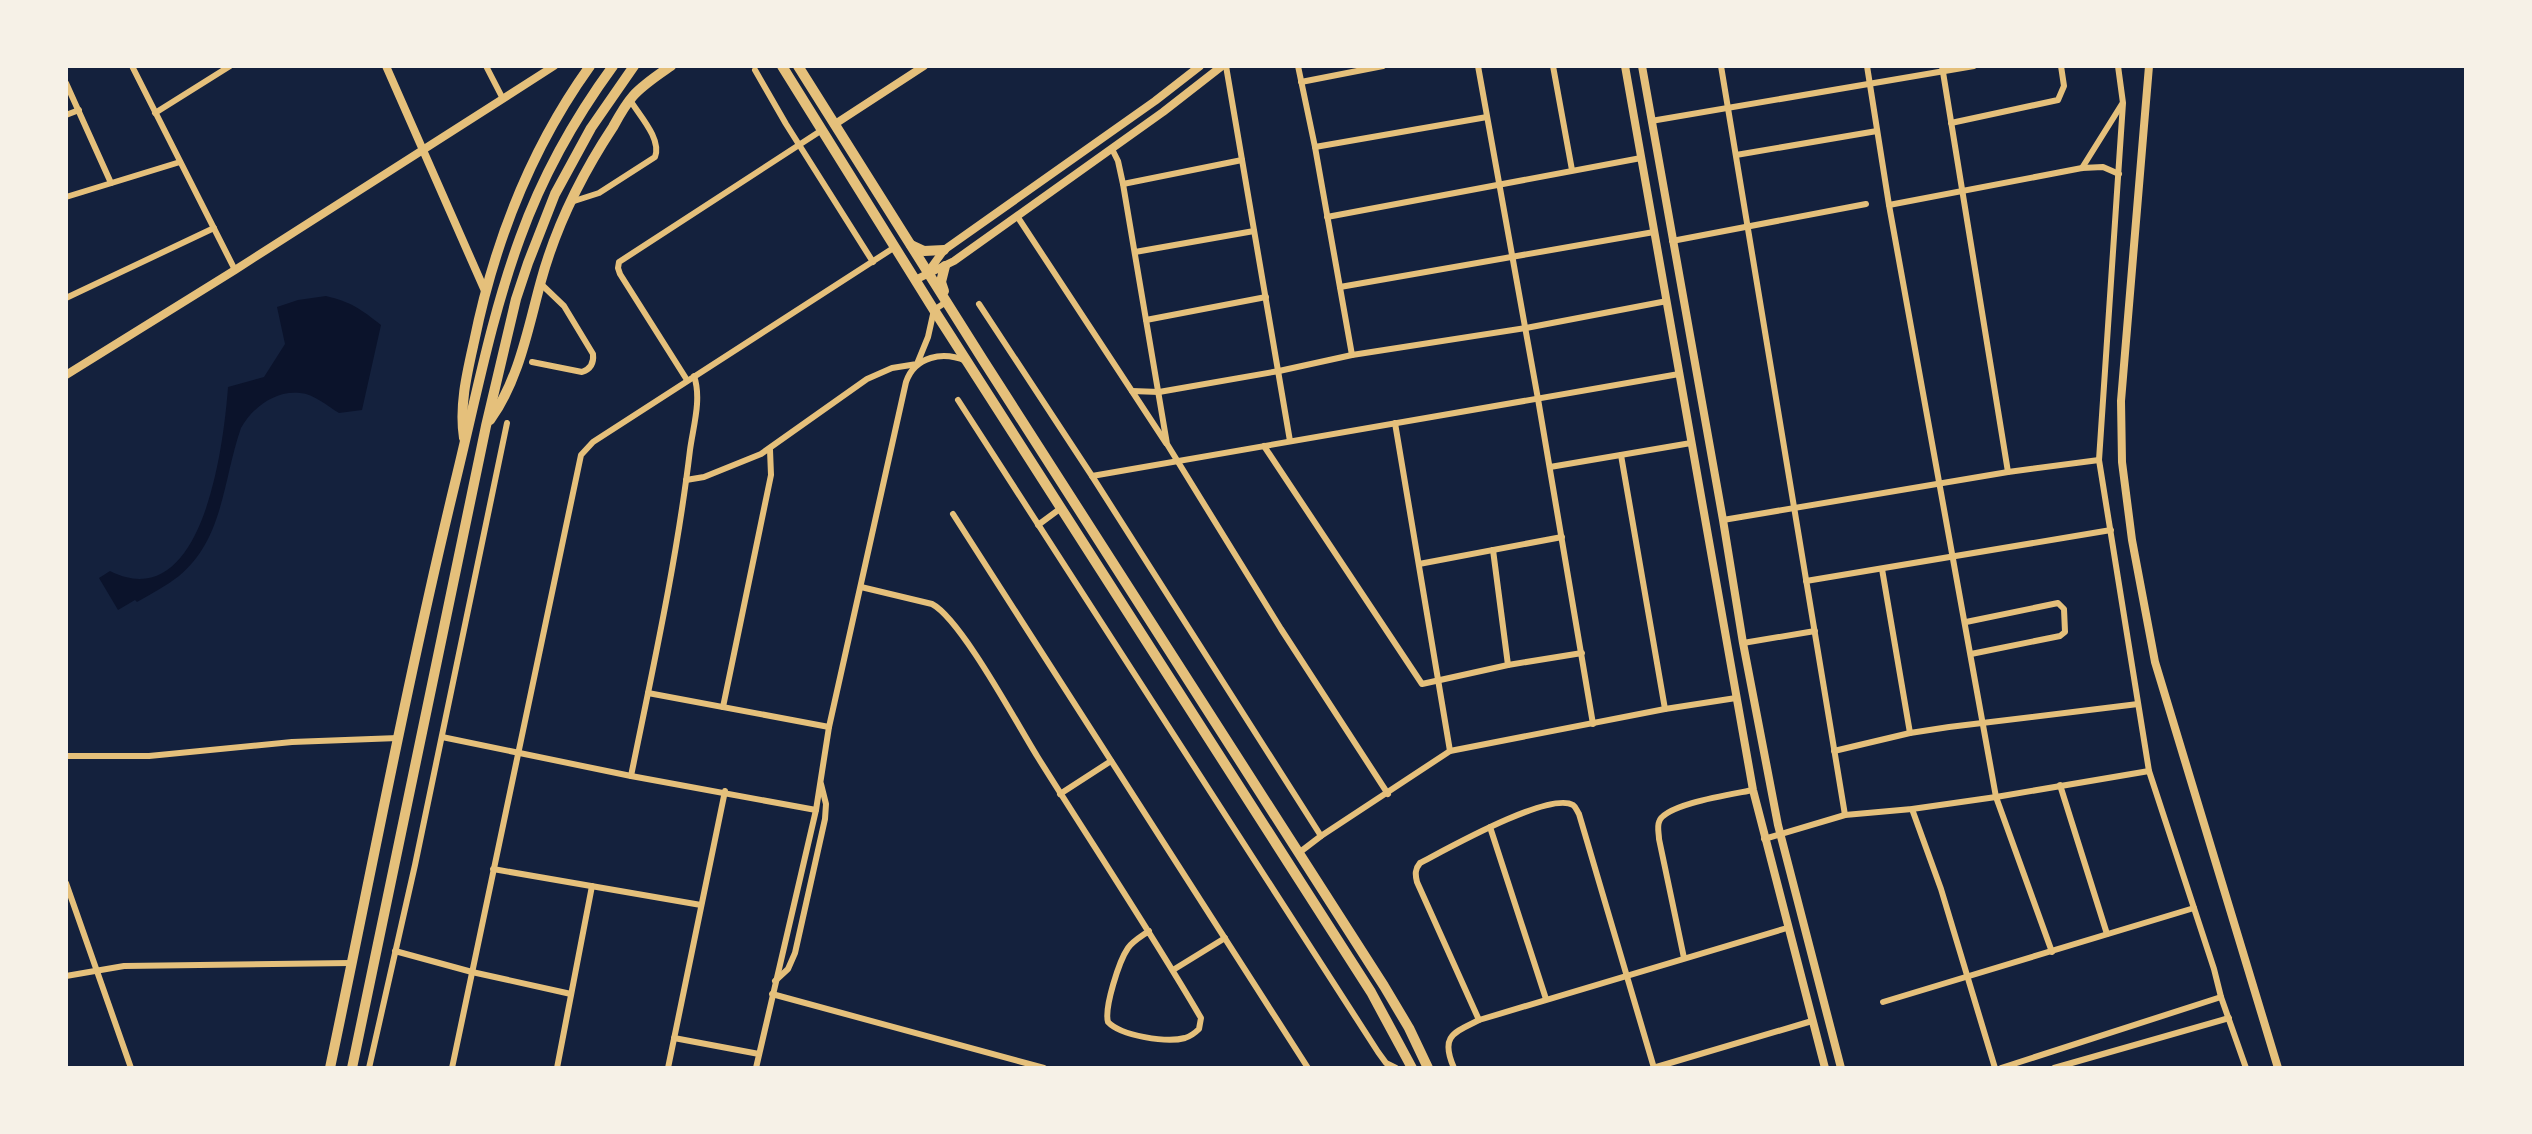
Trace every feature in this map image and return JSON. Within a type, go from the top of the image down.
[{"type":"main road","points":[[465,444],[463,421],[467,373],[485,291],[522,184],[558,116],[590,66]]},
{"type":"main road","points":[[330,1068],[438,554],[504,288],[521,235],[543,183],[590,99],[613,66]]},
{"type":"main road","points":[[352,1068],[486,426],[516,299],[555,194],[591,128],[634,66]]},
{"type":"main road","points":[[651,80],[657,66]]},
{"type":"main road","points":[[486,426],[506,395],[540,283],[571,202],[591,163],[630,100],[671,66]]},
{"type":"main road","points":[[782,66],[934,310],[1371,992],[1412,1068]]},
{"type":"main road","points":[[798,66],[946,302],[1300,852],[1409,1028],[1428,1068]]},
{"type":"main road","points":[[911,245],[923,251],[944,250]]},
{"type":"main road","points":[[945,266],[942,285],[946,302]]},
{"type":"street","points":[[132,66],[235,270]]},
{"type":"street","points":[[156,113],[230,66]]},
{"type":"street","points":[[386,66],[485,291]]},
{"type":"street","points":[[486,66],[503,99]]},
{"type":"street","points":[[66,375],[554,66]]},
{"type":"street","points":[[835,124],[924,66]]},
{"type":"street","points":[[928,272],[944,250],[1155,101],[1200,66]]},
{"type":"street","points":[[915,279],[945,266],[1163,113],[1224,66],[1290,441]]},
{"type":"street","points":[[1298,66],[1352,355]]},
{"type":"street","points":[[1301,82],[1383,66]]},
{"type":"street","points":[[1478,66],[1526,328],[1593,724]]},
{"type":"street","points":[[1553,66],[1572,170]]},
{"type":"street","points":[[1625,66],[1753,790],[1825,1068]]},
{"type":"street","points":[[1642,66],[1723,520],[1742,643],[1781,835],[1841,1068]]},
{"type":"street","points":[[1721,66],[1845,816]]},
{"type":"street","points":[[1867,66],[1889,205],[1996,797],[2052,952]]},
{"type":"street","points":[[1651,121],[1943,69],[1974,66]]},
{"type":"street","points":[[1951,123],[2058,100],[2064,86],[2061,66]]},
{"type":"street","points":[[2118,66],[2123,103],[2099,460],[2149,771],[2246,1068]]},
{"type":"street","points":[[2149,66],[2121,401],[2122,462],[2132,540],[2155,662],[2278,1068]]},
{"type":"street","points":[[1943,69],[2008,472]]},
{"type":"street","points":[[755,70],[873,262]]},
{"type":"street","points":[[66,83],[111,183]]},
{"type":"street","points":[[571,202],[599,193],[655,157],[655,140],[630,100]]},
{"type":"street","points":[[1155,101],[1163,113]]},
{"type":"street","points":[[2082,168],[2123,103]]},
{"type":"street","points":[[66,115],[79,110]]},
{"type":"street","points":[[1315,147],[1487,117]]},
{"type":"street","points":[[631,776],[686,480],[696,398],[690,378],[620,274],[619,262],[822,130]]},
{"type":"street","points":[[1736,155],[1877,131]]},
{"type":"street","points":[[1112,149],[1118,161],[1123,184],[1167,444]]},
{"type":"street","points":[[1327,217],[1642,158]]},
{"type":"street","points":[[1123,184],[1242,160]]},
{"type":"street","points":[[66,197],[180,162]]},
{"type":"street","points":[[1889,205],[2082,168],[2103,167],[2119,174]]},
{"type":"street","points":[[1672,241],[1866,204]]},
{"type":"street","points":[[1017,216],[1167,444],[1281,629],[1388,794]]},
{"type":"street","points":[[66,298],[214,228]]},
{"type":"street","points":[[1135,252],[1254,231]]},
{"type":"street","points":[[1340,287],[1654,232]]},
{"type":"street","points":[[452,1068],[581,455],[593,442],[895,247]]},
{"type":"street","points":[[532,362],[582,372],[592,366],[594,360],[564,306],[540,283]]},
{"type":"street","points":[[1146,320],[1266,297]]},
{"type":"street","points":[[1132,391],[1159,392],[1352,355],[1526,328],[1667,301]]},
{"type":"street","points":[[756,1068],[816,810],[829,727],[906,382],[918,364],[934,310],[946,302]]},
{"type":"street","points":[[979,304],[1321,836]]},
{"type":"street","points":[[686,480],[704,477],[770,450],[867,379],[892,368],[944,356],[967,361]]},
{"type":"street","points":[[1092,476],[1679,374]]},
{"type":"street","points":[[958,400],[1386,1063],[1396,1068]]},
{"type":"street","points":[[369,1068],[442,737],[507,423]]},
{"type":"street","points":[[1395,423],[1450,751]]},
{"type":"street","points":[[1550,467],[1691,443]]},
{"type":"street","points":[[1264,446],[1422,684],[1582,653]]},
{"type":"street","points":[[723,706],[771,475],[770,450]]},
{"type":"street","points":[[1621,456],[1665,709]]},
{"type":"street","points":[[1723,520],[2008,472],[2099,460]]},
{"type":"street","points":[[1038,525],[1061,508]]},
{"type":"street","points":[[953,514],[1308,1068]]},
{"type":"street","points":[[1806,581],[2111,530]]},
{"type":"street","points":[[1419,565],[1562,537]]},
{"type":"street","points":[[1493,550],[1508,666]]},
{"type":"street","points":[[1882,569],[1910,733]]},
{"type":"street","points":[[860,587],[932,604],[941,609],[961,634],[1149,931],[1201,1018],[1199,1029],[1183,1039],[1167,1040],[1127,1033],[1108,1022],[1106,1009],[1124,954],[1149,931]]},
{"type":"street","points":[[1966,622],[2058,603],[2064,609],[2065,632],[2060,636],[1971,654]]},
{"type":"street","points":[[1742,643],[1815,631]]},
{"type":"street","points":[[648,693],[829,727]]},
{"type":"street","points":[[1300,852],[1450,751],[1665,709],[1736,698]]},
{"type":"street","points":[[1834,751],[1910,733],[2138,704]]},
{"type":"street","points":[[442,737],[816,810]]},
{"type":"street","points":[[66,756],[149,756],[292,742],[398,738]]},
{"type":"street","points":[[1060,794],[1111,761]]},
{"type":"street","points":[[1764,839],[1845,816],[1996,797],[2149,771]]},
{"type":"street","points":[[775,981],[788,969],[795,953],[825,819],[826,804],[820,782]]},
{"type":"street","points":[[2060,785],[2107,934]]},
{"type":"street","points":[[1684,958],[1659,839],[1659,822],[1663,816],[1686,805],[1753,790]]},
{"type":"street","points":[[668,1068],[725,791]]},
{"type":"street","points":[[1479,1020],[1416,882],[1415,873],[1420,863],[1513,815],[1566,803],[1576,808],[1653,1068],[1812,1021]]},
{"type":"street","points":[[1912,809],[1941,889],[1995,1068]]},
{"type":"street","points":[[1490,827],[1546,999]]},
{"type":"street","points":[[493,869],[701,905]]},
{"type":"street","points":[[66,883],[131,1068]]},
{"type":"street","points":[[557,1068],[592,886]]},
{"type":"street","points":[[1883,1002],[2194,908]]},
{"type":"street","points":[[1454,1068],[1447,1047],[1448,1041],[1454,1033],[1479,1020],[1787,928]]},
{"type":"street","points":[[1173,970],[1225,938]]},
{"type":"street","points":[[396,951],[472,972],[571,994]]},
{"type":"street","points":[[66,976],[124,966],[351,963]]},
{"type":"street","points":[[772,995],[1044,1068]]},
{"type":"street","points":[[2001,1068],[2221,997]]},
{"type":"street","points":[[2057,1067],[2229,1018]]},
{"type":"street","points":[[674,1038],[759,1054]]},
{"type":"street","points":[[1378,1068],[1386,1063]]},
{"type":"water","points":[[326,296],[355,307],[381,325],[362,410],[339,413],[315,398],[300,393],[273,397],[258,407],[241,428],[214,526],[194,561],[169,583],[118,610],[99,578],[110,571],[142,579],[168,570],[188,548],[203,517],[214,482],[228,387],[264,377],[285,344],[277,307],[298,300]]}]
